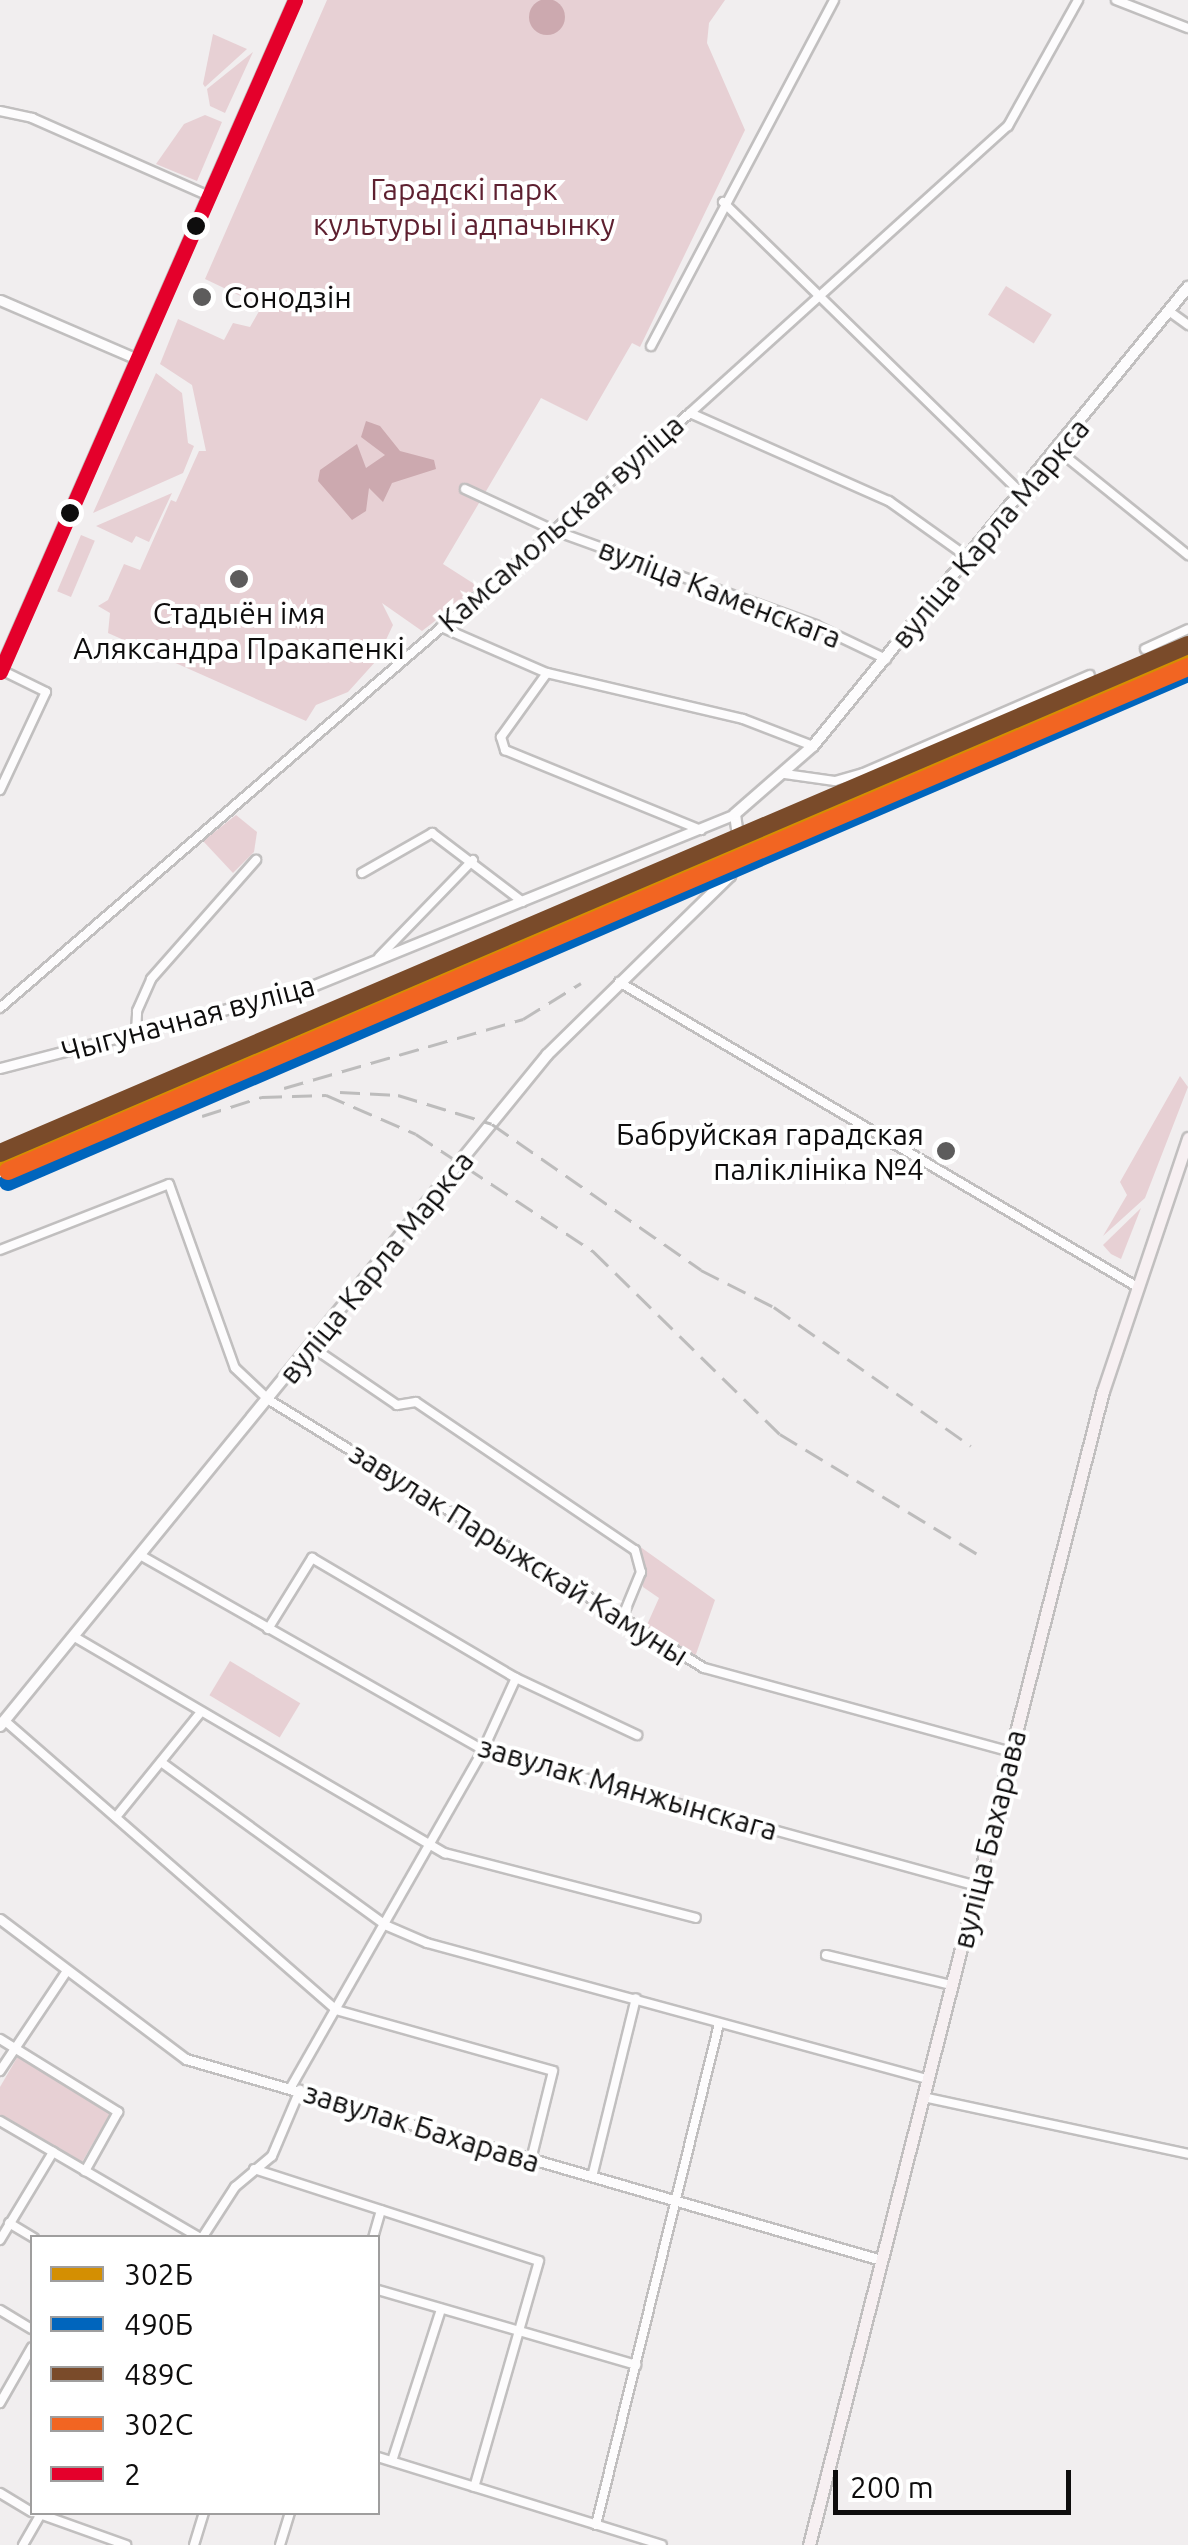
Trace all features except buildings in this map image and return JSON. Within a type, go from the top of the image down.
[{"type":"main road","points":[[0,671],[295,0]]},
{"type":"main road","name":"вуліца Карла Маркса","points":[[2,1722],[547,1055],[730,876],[740,850],[735,814],[785,774],[812,746],[1023,495],[1188,287]]},
{"type":"main road","name":"вуліца Бахарава","points":[[808,2545],[1134,1286],[1184,1163],[1188,1138]]},
{"type":"street","points":[[651,346],[834,0]]},
{"type":"street","name":"Камсамольская вуліца","points":[[0,1008],[690,413],[1008,126],[1078,0]]},
{"type":"street","points":[[1116,0],[1188,28]]},
{"type":"street","points":[[0,111],[32,118],[209,196]]},
{"type":"street","points":[[724,202],[1023,495]]},
{"type":"street","points":[[0,300],[137,359]]},
{"type":"street","points":[[1169,311],[1188,324]]},
{"type":"street","points":[[690,413],[889,501],[970,558]]},
{"type":"street","points":[[1059,450],[1188,556]]},
{"type":"street","name":"вуліца Каменскага","points":[[465,489],[554,530],[815,624],[886,659]]},
{"type":"street","points":[[441,627],[547,673],[743,719],[812,746]]},
{"type":"street","points":[[1145,649],[1188,628]]},
{"type":"street","points":[[0,671],[46,692],[0,790]]},
{"type":"street","points":[[547,673],[500,736],[505,750],[701,830]]},
{"type":"street","points":[[785,774],[835,780],[862,773],[1090,675]]},
{"type":"street","name":"вуліца Карла Маркса","points":[[701,830],[735,814]]},
{"type":"street","name":"Чыгуначная вуліца","points":[[0,1068],[307,988],[701,830]]},
{"type":"street","points":[[362,873],[432,834],[473,860],[524,903]]},
{"type":"street","points":[[136,1034],[137,1011],[151,980],[256,860]]},
{"type":"street","name":"Чыгуначная вуліца","points":[[375,962],[473,860]]},
{"type":"street","points":[[619,982],[1134,1286]]},
{"type":"street","name":"завулак Парыжскай Камуны","points":[[0,1250],[169,1184],[235,1368],[268,1400],[704,1668],[1011,1752]]},
{"type":"street","points":[[312,1347],[396,1405],[416,1402],[636,1550],[641,1572],[622,1618]]},
{"type":"street","name":"завулак Мянжынскага","points":[[140,1556],[483,1750],[977,1886]]},
{"type":"street","points":[[268,1629],[312,1558],[516,1678],[637,1735]]},
{"type":"street","points":[[73,1636],[430,1845],[696,1918]]},
{"type":"street","points":[[203,2235],[254,2168],[272,2156],[288,2130],[296,2088],[483,1750],[516,1678]]},
{"type":"street","points":[[116,1817],[200,1712]]},
{"type":"street","points":[[2,1722],[336,2010],[552,2072],[531,2160]]},
{"type":"street","points":[[162,1762],[386,1925],[427,1943],[927,2080]]},
{"type":"street","name":"завулак Бахарава","points":[[0,1920],[186,2058],[881,2260]]},
{"type":"street","points":[[826,1955],[951,1985]]},
{"type":"street","points":[[0,2071],[68,1971]]},
{"type":"street","points":[[592,2177],[636,1998]]},
{"type":"street","points":[[596,2525],[719,2024]]},
{"type":"street","points":[[0,2039],[118,2112],[85,2171]]},
{"type":"street","points":[[923,2097],[1188,2154]]},
{"type":"street","points":[[0,2121],[196,2235]]},
{"type":"street","points":[[0,2240],[53,2152]]},
{"type":"street","points":[[254,2168],[539,2261],[474,2487]]},
{"type":"street","points":[[374,2235],[380,2210]]},
{"type":"street","points":[[10,2223],[30,2236]]},
{"type":"street","points":[[380,2291],[636,2366]]},
{"type":"street","points":[[392,2461],[441,2309]]},
{"type":"street","points":[[0,2310],[30,2328]]},
{"type":"street","points":[[0,2403],[30,2350]]},
{"type":"street","points":[[380,2457],[662,2545]]},
{"type":"street","points":[[0,2494],[30,2509]]},
{"type":"street","points":[[24,2545],[36,2515]]},
{"type":"street","points":[[43,2515],[126,2545]]},
{"type":"street","points":[[194,2545],[203,2515]]},
{"type":"street","points":[[280,2545],[289,2515]]},
{"type":"green space","name":"Гарадскі парк культуры і адпачынку","points":[[327,0],[725,0],[709,23],[707,43],[745,130],[640,347],[632,343],[587,421],[541,398],[443,564],[479,587],[422,631],[382,603],[393,625],[376,661],[348,692],[316,705],[306,721],[108,633],[110,613],[98,606],[108,600],[124,564],[140,570],[171,500],[176,502],[199,451],[206,451],[192,385],[160,364],[178,319],[224,340],[233,323],[250,327],[262,306],[205,279]]},
{"type":"green space","points":[[213,34],[247,49],[205,87],[203,84]]},
{"type":"green space","points":[[253,52],[225,113],[210,106],[207,89]]},
{"type":"green space","points":[[205,115],[222,122],[197,181],[156,164],[184,124]]},
{"type":"green space","points":[[1006,286],[1052,315],[1034,343],[988,315]]},
{"type":"green space","points":[[156,373],[182,393],[188,443],[194,446],[183,473],[93,513]]},
{"type":"green space","points":[[172,493],[149,542],[136,536],[132,543],[96,526]]},
{"type":"green space","points":[[81,535],[95,541],[71,597],[57,591]]},
{"type":"green space","points":[[236,815],[257,832],[254,852],[233,873],[203,841]]},
{"type":"green space","points":[[1180,1076],[1188,1087],[1145,1198],[1103,1236],[1127,1195],[1120,1182]]},
{"type":"green space","points":[[1141,1208],[1121,1259],[1111,1254],[1103,1245]]},
{"type":"green space","points":[[639,1546],[715,1600],[695,1657],[646,1627],[659,1598],[643,1587]]},
{"type":"green space","points":[[230,1661],[300,1703],[280,1738],[209,1695]]},
{"type":"green space","points":[[18,2056],[111,2112],[81,2164],[0,2115],[0,2087]]},
{"type":"shaded area","points":[[547,-1],[559,5],[565,17],[559,29],[547,35],[535,29],[529,17],[535,5]]},
{"type":"shaded area","points":[[366,421],[380,426],[400,451],[434,460],[436,469],[392,483],[383,502],[369,488],[366,511],[352,520],[318,481],[320,470],[357,444],[366,468],[385,455],[361,437]]},
{"type":"railway","points":[[778,850],[974,771]]},
{"type":"railway","points":[[0,1172],[282,1052],[445,969]]},
{"type":"railway","points":[[284,1088],[523,1019],[581,983]]},
{"type":"railway","points":[[340,1092],[398,1095],[492,1124],[701,1270],[774,1307],[971,1446]]},
{"type":"railway","points":[[202,1116],[262,1097],[326,1095],[416,1134],[594,1252],[780,1434],[984,1558]]},
{"type":"transit line","name":"2","points":[[0,672],[295,0]]},
{"type":"transit line","name":"489С","points":[[0,1153],[1188,645]]},
{"type":"transit line","name":"302Б","points":[[0,1164],[1188,651]]},
{"type":"transit line","name":"302С","points":[[8,1171],[1188,667]]},
{"type":"transit line","name":"490Б","points":[[8,1182],[1188,673]]},
{"type":"place","name":"Сонодзін","points":[[202,297]]},
{"type":"place","name":"Стадыён імя Аляксандра Пракапенкі","points":[[239,579]]},
{"type":"place","name":"Бабруйская гарадская паліклініка №4","points":[[946,1151]]}]
